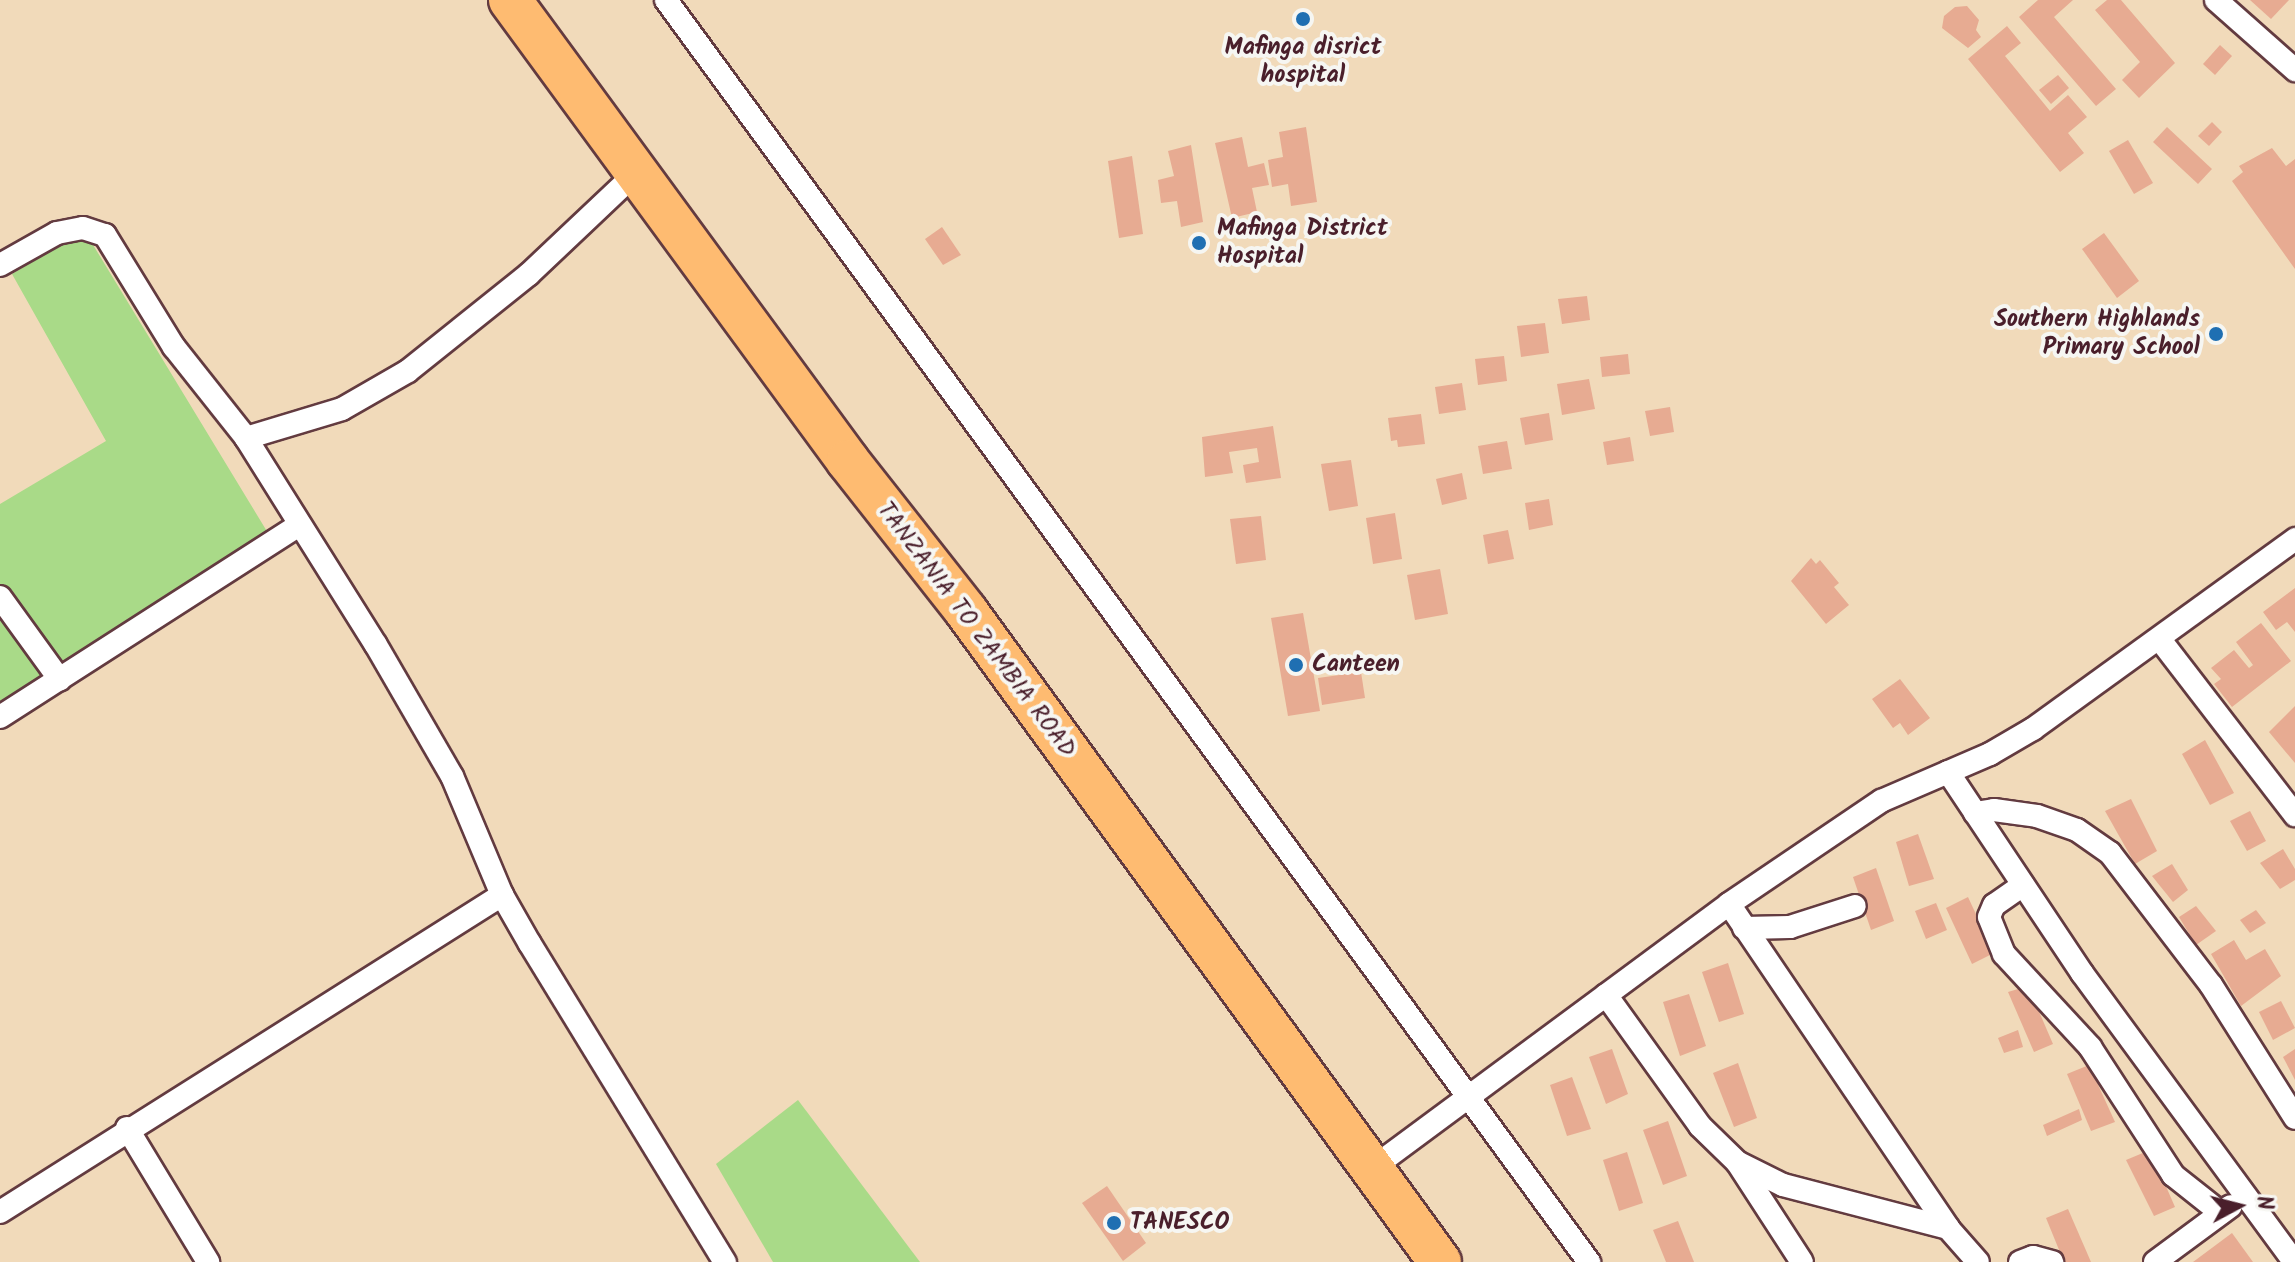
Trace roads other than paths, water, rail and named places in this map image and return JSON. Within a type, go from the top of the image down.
[{"type":"highway","name":"TANZANIA TO ZAMBIA ROAD","points":[[510,0],[636,173],[966,611],[1440,1262]]},
{"type":"street","points":[[666,0],[1589,1262]]},
{"type":"street","points":[[2216,0],[2295,70]]},
{"type":"street","points":[[246,438],[342,409],[408,371],[528,275],[636,173]]},
{"type":"street","points":[[0,265],[57,233],[83,228],[105,235],[174,347],[246,438],[432,739],[502,895],[725,1262]]},
{"type":"street","points":[[0,717],[299,525]]},
{"type":"street","points":[[1371,1169],[1729,904],[1881,801],[1948,772],[2033,729],[2161,641],[2295,539]]},
{"type":"street","points":[[0,597],[60,680]]},
{"type":"street","points":[[2161,641],[2295,815]]},
{"type":"street","points":[[1948,772],[2023,885],[2246,1196],[2293,1256]]},
{"type":"street","points":[[1975,813],[1994,810],[2037,816],[2077,830],[2110,853],[2211,985],[2295,1118]]},
{"type":"street","points":[[2023,885],[1994,905],[1989,917],[2004,954],[2090,1047],[2173,1175],[2221,1213]]},
{"type":"street","points":[[0,1212],[127,1128],[502,895]]},
{"type":"street","points":[[1729,904],[1948,1228],[1978,1261]]},
{"type":"street","points":[[1744,928],[1790,927],[1855,906]]},
{"type":"street","points":[[1606,995],[1700,1126],[1737,1162],[1802,1262]]},
{"type":"street","points":[[127,1128],[208,1262]]},
{"type":"street","points":[[1737,1162],[1783,1185],[1948,1228]]},
{"type":"street","points":[[2155,1262],[2246,1196]]},
{"type":"street","points":[[2020,1262],[2033,1257],[2052,1262]]},
{"type":"place","name":"Mafinga disrict hospital","points":[[1303,19]]},
{"type":"place","name":"Mafinga District Hospital","points":[[1199,243]]},
{"type":"place","name":"Southern Highlands Primary School","points":[[2216,334]]},
{"type":"place","name":"Canteen","points":[[1296,665]]},
{"type":"place","name":"TANESCO","points":[[1114,1223]]}]
